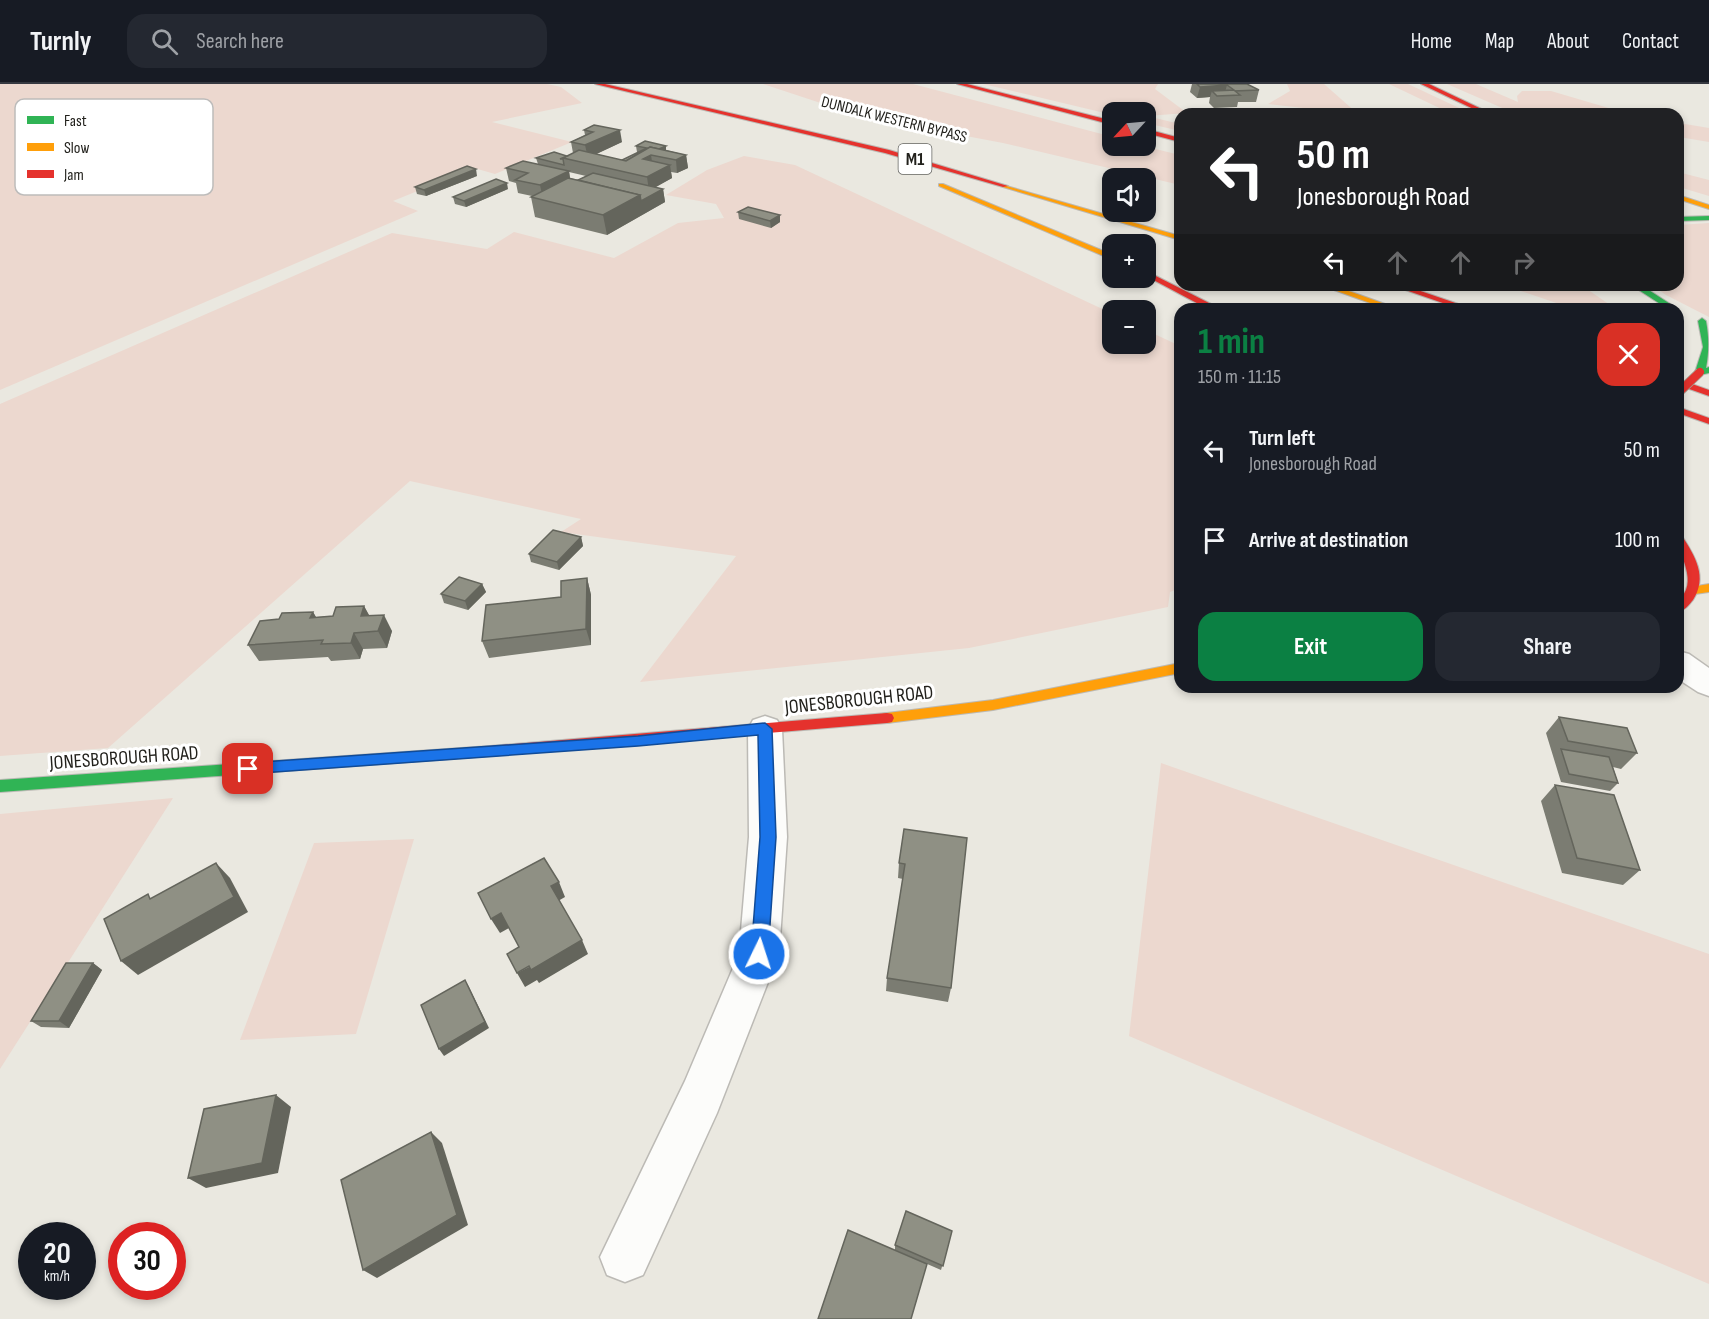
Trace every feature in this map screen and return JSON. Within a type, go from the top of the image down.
[{"type":"main road","points":[[598,84],[645,94],[800,138],[908,173]]},
{"type":"main road","points":[[960,84],[1102,120]]},
{"type":"main road","points":[[1424,84],[1476,108]]},
{"type":"main road","name":"DUNDALK WESTERN BYPASS","points":[[645,94],[887,151],[1174,235]]},
{"type":"main road","points":[[1156,134],[1174,138]]},
{"type":"main road","points":[[930,181],[1029,220],[1102,253]]},
{"type":"main road","points":[[1684,199],[1709,207]]},
{"type":"main road","points":[[1684,219],[1709,218]]},
{"type":"main road","points":[[1156,278],[1174,288]]},
{"type":"main road","points":[[1180,291],[1203,303]]},
{"type":"main road","points":[[1342,291],[1377,303]]},
{"type":"main road","points":[[1414,291],[1450,303]]},
{"type":"main road","points":[[1645,291],[1664,303]]},
{"type":"main road","points":[[1684,314],[1705,322],[1707,347],[1705,371],[1684,388]]},
{"type":"main road","points":[[1684,384],[1709,393]]},
{"type":"main road","points":[[1684,412],[1709,421]]},
{"type":"main road","points":[[1684,549],[1695,566],[1702,589],[1684,605]]},
{"type":"main road","name":"JONESBOROUGH ROAD","points":[[0,786],[638,741],[879,719],[993,705],[1174,669]]},
{"type":"street","points":[[1684,666],[1709,684]]},
{"type":"street","points":[[625,1257],[701,1097],[759,954],[768,837],[765,729]]},
{"type":"shaded area","points":[[0,84],[547,84],[561,87],[582,103],[492,122],[572,142],[495,174],[474,168],[393,201],[418,211],[0,390]]},
{"type":"shaded area","points":[[763,84],[913,84],[1102,134],[1102,156],[1156,156],[1156,149],[1174,154],[1174,184],[1156,179],[1156,168],[1108,168],[1003,143],[860,116]]},
{"type":"shaded area","points":[[983,84],[1158,84],[1155,89],[1180,108],[1174,108],[1174,114],[1156,115],[1156,102],[1102,102],[1102,112]]},
{"type":"shaded area","points":[[1287,84],[1324,84],[1351,108],[1303,108],[1268,104],[1290,91]]},
{"type":"shaded area","points":[[1389,84],[1408,84],[1459,108],[1439,108]]},
{"type":"shaded area","points":[[1447,84],[1476,84],[1518,102],[1517,96],[1522,91],[1551,91],[1609,108],[1502,108]]},
{"type":"shaded area","points":[[1156,118],[1174,123],[1174,130],[1156,125]]},
{"type":"shaded area","points":[[1684,124],[1709,128],[1709,142],[1684,138]]},
{"type":"shaded area","points":[[744,156],[795,165],[1102,309],[1102,354],[1156,354],[1156,335],[1174,343],[1174,590],[1170,592],[1168,607],[969,648],[640,682],[736,556],[561,532],[581,519],[410,481],[108,748],[0,756],[0,404],[392,233],[487,249],[514,232],[614,258],[678,223],[724,218],[716,204],[666,195],[707,170]]},
{"type":"shaded area","points":[[1684,174],[1709,180],[1709,196],[1684,188]]},
{"type":"shaded area","points":[[1709,223],[1709,317],[1660,291],[1684,291],[1684,225]]},
{"type":"shaded area","points":[[1521,291],[1590,291],[1607,303],[1556,303]]},
{"type":"shaded area","points":[[1161,763],[1709,954],[1709,1284],[1129,1036]]},
{"type":"shaded area","points":[[173,798],[0,1069],[0,814]]},
{"type":"shaded area","points":[[414,839],[356,1034],[240,1040],[314,843]]},
{"type":"building","points":[[1197,84],[1247,84],[1259,90],[1235,91],[1240,95],[1217,96],[1212,91],[1234,90],[1227,85],[1200,87]]},
{"type":"building","points":[[594,125],[620,130],[585,145],[571,142],[593,132],[584,130]]},
{"type":"building","points":[[645,141],[666,146],[659,149],[650,147],[626,161],[622,160],[647,148],[636,146]]},
{"type":"building","points":[[650,147],[686,155],[676,160],[651,155],[643,159],[670,165],[647,177],[563,158],[579,150],[626,161]]},
{"type":"building","points":[[554,152],[567,156],[560,159],[563,159],[564,165],[536,158]]},
{"type":"building","points":[[523,161],[569,171],[540,185],[515,180],[528,173],[506,168]]},
{"type":"building","points":[[467,166],[476,169],[424,190],[415,187]]},
{"type":"building","points":[[593,173],[663,189],[641,201],[640,195],[578,180]]},
{"type":"building","points":[[568,178],[640,195],[603,215],[531,197]]},
{"type":"building","points":[[496,179],[507,183],[464,201],[453,197]]},
{"type":"building","points":[[748,207],[780,215],[770,221],[738,212]]},
{"type":"building","points":[[553,530],[581,537],[557,562],[529,554]]},
{"type":"building","points":[[459,577],[482,584],[465,601],[441,594]]},
{"type":"building","points":[[587,578],[586,629],[482,641],[486,605],[561,597],[561,581]]},
{"type":"building","points":[[364,606],[361,616],[384,615],[378,631],[354,633],[351,643],[321,644],[323,640],[248,645],[260,621],[279,619],[282,613],[313,612],[310,618],[333,616],[336,607]]},
{"type":"building","points":[[1559,717],[1627,728],[1637,753],[1568,741]]},
{"type":"building","points":[[1561,749],[1609,757],[1618,783],[1569,774]]},
{"type":"building","points":[[1555,785],[1614,795],[1640,870],[1577,858]]},
{"type":"building","points":[[904,829],[967,838],[951,988],[887,978],[905,864],[899,863]]},
{"type":"building","points":[[544,858],[559,882],[551,886],[582,940],[531,970],[529,966],[517,973],[507,954],[519,947],[501,913],[491,919],[478,893]]},
{"type":"building","points":[[216,863],[234,897],[121,961],[104,919],[148,894],[150,899]]},
{"type":"building","points":[[66,963],[93,963],[59,1021],[31,1021]]},
{"type":"building","points":[[465,980],[485,1022],[439,1049],[421,1005]]},
{"type":"building","points":[[276,1095],[262,1163],[188,1178],[204,1109]]},
{"type":"building","points":[[431,1132],[457,1215],[363,1270],[341,1180]]},
{"type":"building","points":[[906,1211],[952,1231],[943,1266],[895,1245]]},
{"type":"building","points":[[848,1230],[927,1264],[911,1319],[818,1319]]},
{"type":"traffic: fast","points":[[1684,219],[1709,218]]},
{"type":"traffic: fast","points":[[1645,291],[1664,303]]},
{"type":"traffic: fast","points":[[1702,321],[1707,347],[1700,372],[1709,370]]},
{"type":"traffic: fast","points":[[0,786],[490,751]]},
{"type":"traffic: slow","points":[[941,185],[1102,253]]},
{"type":"traffic: slow","points":[[1005,186],[1174,236]]},
{"type":"traffic: slow","points":[[1684,199],[1709,207]]},
{"type":"traffic: slow","points":[[1342,291],[1377,303]]},
{"type":"traffic: slow","points":[[1695,590],[1709,588]]},
{"type":"traffic: slow","points":[[887,718],[993,705],[1174,669]]},
{"type":"traffic: jam","points":[[598,84],[887,151],[1005,186]]},
{"type":"traffic: jam","points":[[960,84],[1102,120]]},
{"type":"traffic: jam","points":[[1424,84],[1476,108]]},
{"type":"traffic: jam","points":[[1156,134],[1174,138]]},
{"type":"traffic: jam","points":[[1156,278],[1174,288]]},
{"type":"traffic: jam","points":[[1180,291],[1203,303]]},
{"type":"traffic: jam","points":[[1414,291],[1450,303]]},
{"type":"traffic: jam","points":[[1684,387],[1700,372]]},
{"type":"traffic: jam","points":[[1684,384],[1709,393]]},
{"type":"traffic: jam","points":[[1684,412],[1709,421]]},
{"type":"traffic: jam","points":[[1684,548],[1693,566],[1694,575],[1692,592],[1684,603]]},
{"type":"traffic: jam","points":[[490,751],[887,718]]},
{"type":"route","points":[[248,769],[638,741],[765,729],[768,837],[759,954]]}]
